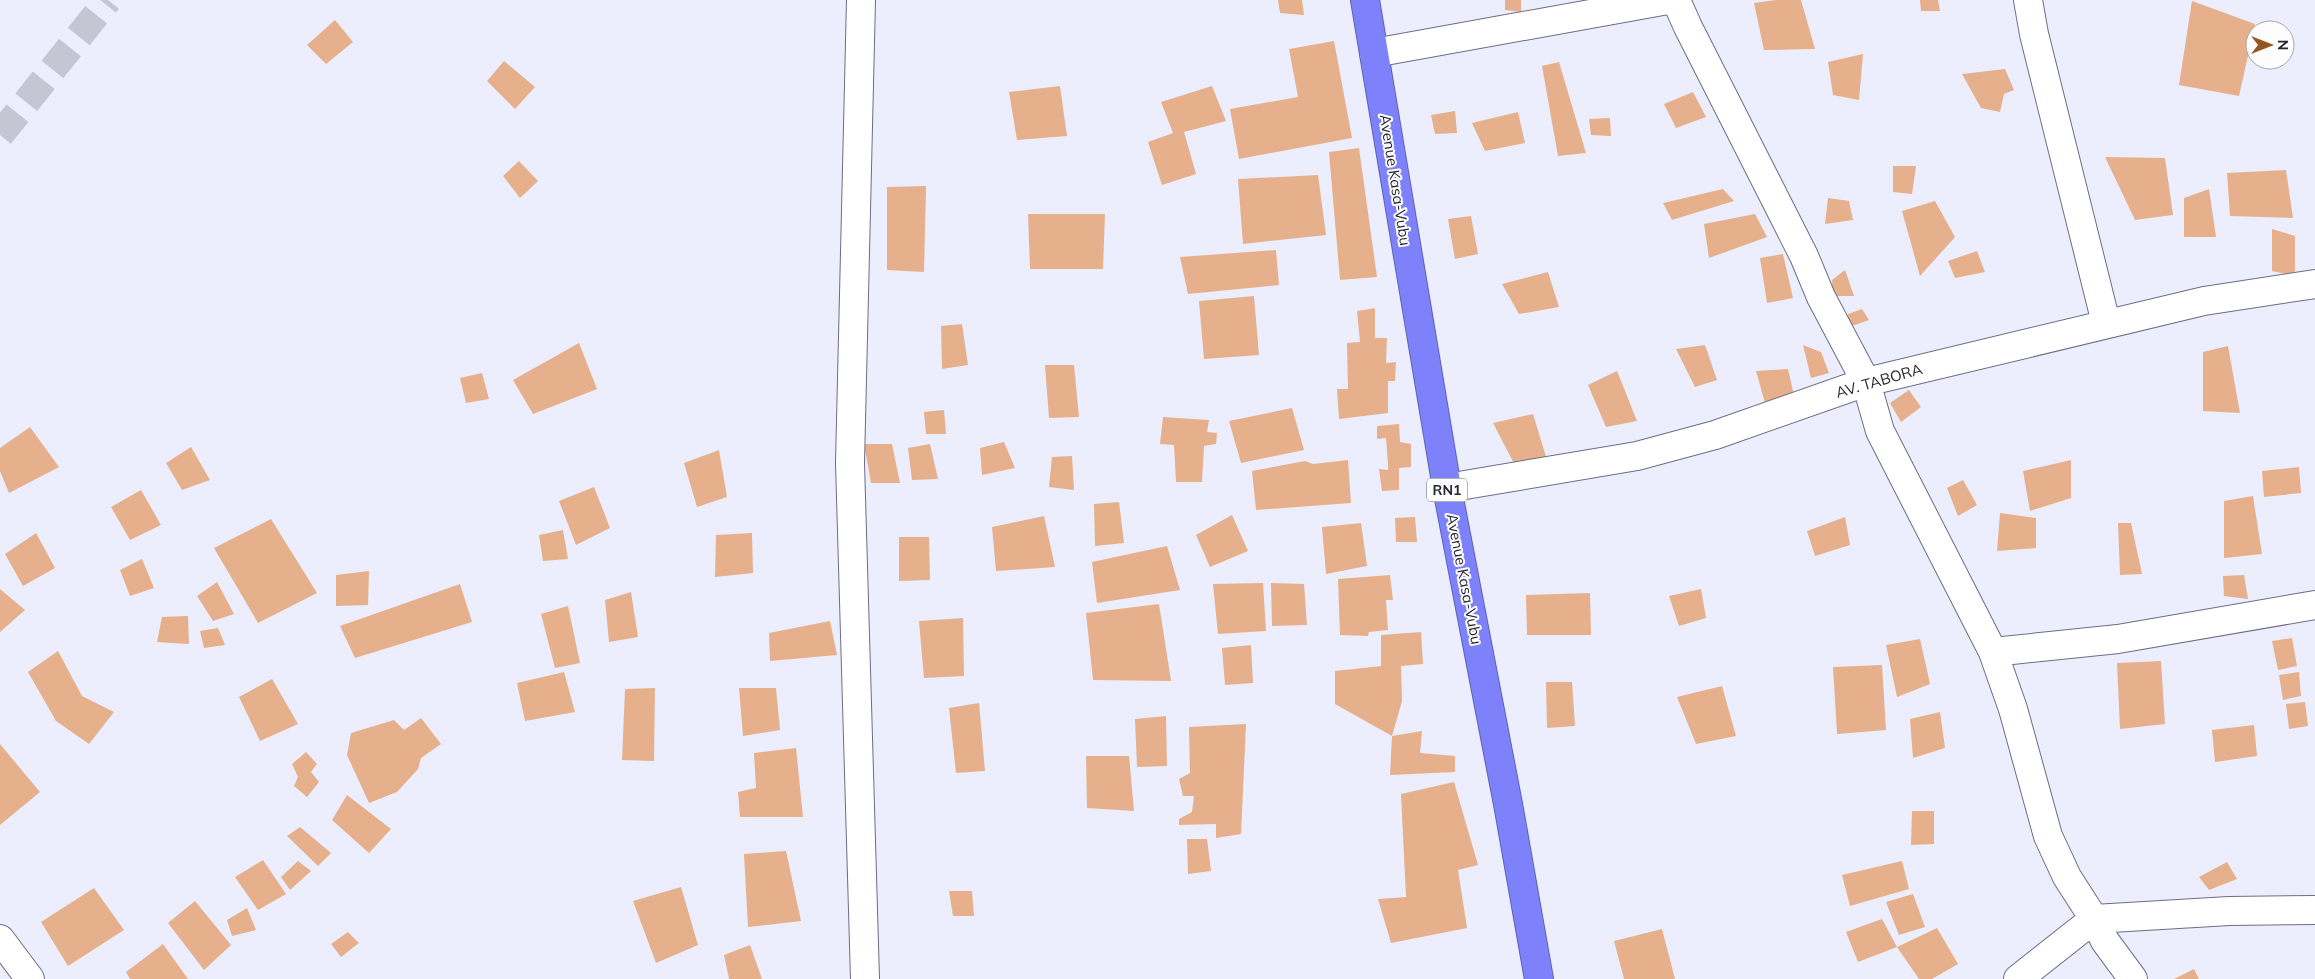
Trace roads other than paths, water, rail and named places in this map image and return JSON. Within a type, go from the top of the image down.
[{"type":"highway","name":"Avenue Kasa-Vubu","points":[[1365,0],[1446,488],[1508,804],[1539,979]]},
{"type":"street","points":[[861,0],[850,463],[865,979]]},
{"type":"street","points":[[1374,53],[1668,0]]},
{"type":"street","points":[[1676,0],[1804,256],[1822,297],[1866,382],[1880,431],[1993,652],[2006,686],[2048,836],[2066,877],[2094,919],[2105,941],[2133,979]]},
{"type":"street","points":[[2028,0],[2034,34],[2106,323]]},
{"type":"street","name":"AV. TABORA","points":[[1446,488],[1637,456],[1715,435],[1866,382],[2204,301],[2315,284]]},
{"type":"street","points":[[1993,652],[2118,640],[2315,605]]},
{"type":"street","points":[[2018,979],[2094,919],[2229,911],[2315,910]]},
{"type":"street","points":[[0,939],[30,979]]},
{"type":"tunnel","points":[[0,135],[108,0]]}]
